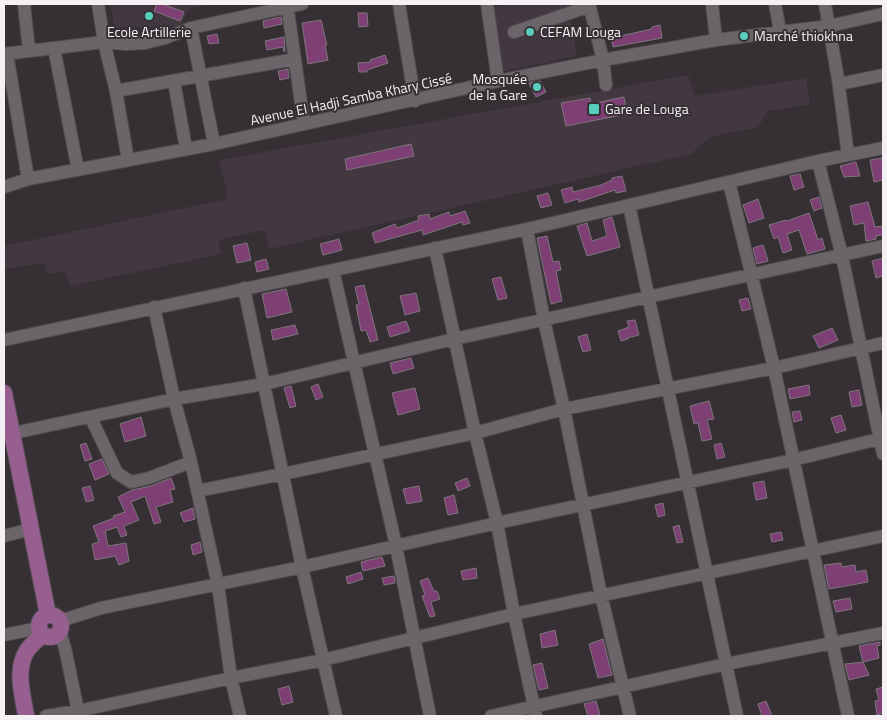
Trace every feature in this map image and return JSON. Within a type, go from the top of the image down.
[{"type":"main road","points":[[4,393],[8,434],[31,529],[50,626],[28,649],[23,658],[20,673],[26,716]]},
{"type":"street","points":[[24,4],[30,51]]},
{"type":"street","points":[[98,4],[128,160]]},
{"type":"street","points":[[28,179],[6,54],[104,42],[145,43],[191,28],[287,5],[302,4]]},
{"type":"street","points":[[399,4],[415,101]]},
{"type":"street","points":[[487,4],[498,81]]},
{"type":"street","points":[[712,4],[716,40]]},
{"type":"street","points":[[775,4],[780,31]]},
{"type":"street","points":[[825,4],[839,84],[848,155]]},
{"type":"street","points":[[287,5],[304,124]]},
{"type":"street","points":[[514,32],[590,5],[603,60],[606,86]]},
{"type":"street","name":"Avenue El Hadji Samba Khary Cissé","points":[[4,187],[28,179],[186,150],[415,101],[498,81],[603,60],[716,40],[829,26],[883,14]]},
{"type":"street","points":[[191,28],[214,144]]},
{"type":"street","points":[[54,48],[78,170]]},
{"type":"street","points":[[116,92],[295,59]]},
{"type":"street","points":[[839,84],[883,75]]},
{"type":"street","points":[[174,81],[186,150]]},
{"type":"street","points":[[4,340],[527,229],[818,161],[883,148]]},
{"type":"street","points":[[818,161],[842,256],[883,454]]},
{"type":"street","points":[[729,182],[774,368],[848,716]]},
{"type":"street","points":[[629,205],[737,716]]},
{"type":"street","points":[[527,229],[544,320],[584,504],[601,596],[630,716]]},
{"type":"street","points":[[8,434],[174,399],[264,384],[454,339],[883,246]]},
{"type":"street","points":[[435,248],[496,523],[535,712]]},
{"type":"street","points":[[333,270],[396,546],[430,716]]},
{"type":"street","points":[[244,288],[302,567],[336,716]]},
{"type":"street","points":[[154,307],[218,584],[231,678],[240,716]]},
{"type":"street","points":[[197,491],[475,433],[564,409],[774,368],[883,343]]},
{"type":"street","points":[[91,418],[117,473],[131,482],[149,478],[191,462]]},
{"type":"street","points":[[4,635],[50,626],[101,608],[302,567],[496,523],[688,483],[881,438]]},
{"type":"street","points":[[4,536],[31,529]]},
{"type":"street","points":[[46,716],[79,714],[231,678],[323,660],[514,614],[883,536]]},
{"type":"street","points":[[50,626],[65,648],[79,714]]},
{"type":"street","points":[[491,716],[535,712],[624,686],[883,633]]},
{"type":"shaded area","name":"Ecole Artillerie","points":[[110,4],[214,4],[189,8],[180,26],[119,28],[114,24]]},
{"type":"shaded area","name":"CEFAM Louga","points":[[514,4],[568,4],[577,56],[495,73],[484,9]]},
{"type":"shaded area","points":[[688,75],[695,96],[806,78],[810,104],[768,111],[758,127],[710,137],[691,154],[269,249],[264,230],[219,240],[221,254],[70,286],[65,271],[47,274],[44,263],[4,269],[4,246],[228,199],[219,160]]},
{"type":"building","points":[[157,4],[184,12],[180,21],[154,11]]},
{"type":"building","points":[[358,13],[367,13],[368,26],[359,27]]},
{"type":"building","points":[[281,17],[282,24],[264,28],[263,21]]},
{"type":"building","points":[[321,20],[327,45],[325,45],[328,60],[308,64],[302,23]]},
{"type":"building","points":[[660,25],[662,38],[613,47],[611,38],[652,29],[652,27]]},
{"type":"building","points":[[217,34],[219,43],[209,44],[207,36]]},
{"type":"building","points":[[284,37],[284,52],[283,47],[267,50],[265,41]]},
{"type":"building","points":[[385,55],[388,63],[367,70],[367,72],[359,72],[358,63],[371,62],[370,60]]},
{"type":"building","points":[[288,69],[289,78],[280,80],[278,71]]},
{"type":"building","name":"Mosquée de la Gare","points":[[540,81],[546,92],[536,97],[529,83]]},
{"type":"building","name":"Gare de Louga","points":[[624,97],[627,114],[566,126],[561,103],[590,98],[591,104]]},
{"type":"building","points":[[411,144],[414,156],[347,170],[345,159]]},
{"type":"building","points":[[882,158],[883,180],[874,182],[870,160]]},
{"type":"building","points":[[856,162],[860,176],[844,177],[840,166]]},
{"type":"building","points":[[800,174],[804,187],[794,190],[790,176]]},
{"type":"building","points":[[622,176],[626,191],[616,193],[615,190],[579,202],[578,199],[565,203],[561,190],[572,187],[573,192],[601,185],[612,180],[612,178]]},
{"type":"building","points":[[548,193],[552,205],[541,208],[537,196]]},
{"type":"building","points":[[819,197],[822,208],[814,211],[810,200]]},
{"type":"building","points":[[758,199],[764,218],[749,223],[743,205]]},
{"type":"building","points":[[868,202],[875,227],[883,226],[883,235],[866,241],[864,223],[854,225],[850,206]]},
{"type":"building","points":[[465,211],[470,223],[463,225],[462,222],[423,235],[422,230],[375,243],[372,233],[395,224],[397,228],[419,220],[418,216],[429,214],[430,219],[449,212],[450,216]]},
{"type":"building","points":[[809,213],[818,240],[822,238],[825,249],[807,254],[799,230],[787,234],[792,250],[783,253],[778,237],[774,239],[769,225]]},
{"type":"building","points":[[612,217],[620,247],[587,256],[577,226],[587,223],[592,241],[607,236],[603,220]]},
{"type":"building","points":[[547,236],[553,262],[559,261],[561,270],[556,271],[562,301],[551,304],[537,238]]},
{"type":"building","points":[[339,239],[342,250],[323,255],[320,244]]},
{"type":"building","points":[[247,243],[251,260],[237,263],[233,246]]},
{"type":"building","points":[[763,245],[768,261],[757,264],[753,248]]},
{"type":"building","points":[[883,258],[883,276],[876,278],[872,261]]},
{"type":"building","points":[[266,259],[269,269],[257,272],[255,262]]},
{"type":"building","points":[[501,277],[507,298],[498,300],[492,279]]},
{"type":"building","points":[[364,285],[378,340],[370,342],[366,330],[361,331],[356,305],[359,304],[355,287]]},
{"type":"building","points":[[286,289],[292,312],[267,318],[262,294]]},
{"type":"building","points":[[416,293],[420,311],[405,315],[400,296]]},
{"type":"building","points":[[748,298],[751,309],[742,311],[739,300]]},
{"type":"building","points":[[635,320],[639,335],[621,341],[618,331],[629,327],[627,321]]},
{"type":"building","points":[[406,321],[410,331],[390,337],[387,327]]},
{"type":"building","points":[[295,325],[298,334],[273,340],[271,330]]},
{"type":"building","points":[[832,328],[838,340],[819,348],[813,336]]},
{"type":"building","points":[[587,334],[591,350],[583,352],[578,337]]},
{"type":"building","points":[[411,358],[414,368],[393,374],[390,363]]},
{"type":"building","points":[[318,384],[323,397],[316,400],[311,387]]},
{"type":"building","points":[[809,385],[810,395],[790,399],[788,389]]},
{"type":"building","points":[[291,386],[296,406],[290,408],[284,388]]},
{"type":"building","points":[[415,388],[420,409],[398,415],[392,393]]},
{"type":"building","points":[[859,390],[862,405],[852,407],[849,392]]},
{"type":"building","points":[[709,401],[714,419],[707,420],[712,439],[702,441],[698,423],[694,424],[690,406]]},
{"type":"building","points":[[800,411],[802,420],[794,422],[792,412]]},
{"type":"building","points":[[841,415],[846,430],[836,433],[831,418]]},
{"type":"building","points":[[141,417],[146,436],[125,442],[120,424]]},
{"type":"building","points":[[86,443],[92,459],[85,461],[80,445]]},
{"type":"building","points":[[721,443],[725,457],[717,459],[714,445]]},
{"type":"building","points":[[102,459],[109,474],[95,480],[89,464]]},
{"type":"building","points":[[171,478],[175,489],[170,490],[173,502],[156,507],[161,522],[154,524],[145,496],[131,502],[139,520],[124,526],[127,535],[121,537],[117,527],[105,531],[108,546],[126,543],[129,561],[119,565],[115,556],[95,560],[92,544],[99,542],[93,526],[125,512],[118,497],[132,490],[151,486]]},
{"type":"building","points":[[467,478],[470,486],[458,491],[455,483]]},
{"type":"building","points":[[764,481],[767,498],[756,500],[753,483]]},
{"type":"building","points":[[90,486],[94,500],[86,502],[82,488]]},
{"type":"building","points":[[419,486],[422,501],[407,504],[403,489]]},
{"type":"building","points":[[454,495],[458,513],[448,515],[444,498]]},
{"type":"building","points":[[663,503],[665,515],[658,517],[655,505]]},
{"type":"building","points":[[193,508],[195,519],[184,522],[180,513]]},
{"type":"building","points":[[679,525],[683,542],[677,543],[673,527]]},
{"type":"building","points":[[781,532],[783,540],[772,542],[770,534]]},
{"type":"building","points":[[200,542],[202,552],[193,555],[191,545]]},
{"type":"building","points":[[382,557],[385,566],[363,571],[361,562]]},
{"type":"building","points":[[841,563],[842,567],[855,565],[856,572],[866,570],[868,582],[829,589],[824,565]]},
{"type":"building","points":[[476,568],[477,578],[463,580],[461,571]]},
{"type":"building","points":[[361,572],[363,579],[348,584],[346,577]]},
{"type":"building","points":[[394,576],[395,583],[384,585],[382,578]]},
{"type":"building","points":[[428,578],[440,599],[431,602],[435,616],[430,617],[422,596],[425,595],[420,581]]},
{"type":"building","points":[[850,598],[852,609],[836,612],[833,601]]},
{"type":"building","points":[[555,630],[558,645],[542,648],[540,634]]},
{"type":"building","points":[[603,639],[612,675],[598,678],[589,644]]},
{"type":"building","points":[[880,642],[880,645],[877,646],[879,658],[863,662],[859,646]]},
{"type":"building","points":[[863,662],[869,675],[849,680],[845,664]]},
{"type":"building","points":[[542,663],[548,688],[539,690],[533,665]]},
{"type":"building","points":[[289,686],[293,702],[282,705],[278,689]]},
{"type":"building","points":[[883,687],[883,713],[877,715],[875,701],[879,700],[876,689]]},
{"type":"building","points":[[596,701],[600,715],[588,716],[584,704]]},
{"type":"building","points":[[766,701],[772,716],[762,716],[758,704]]},
{"type":"place","name":"Ecole Artillerie","points":[[149,16]]},
{"type":"place","name":"CEFAM Louga","points":[[530,32]]},
{"type":"place","name":"Marché thiokhna","points":[[744,36]]},
{"type":"place","name":"Mosquée de la Gare","points":[[537,87]]},
{"type":"place","name":"Gare de Louga","points":[[594,109]]}]
